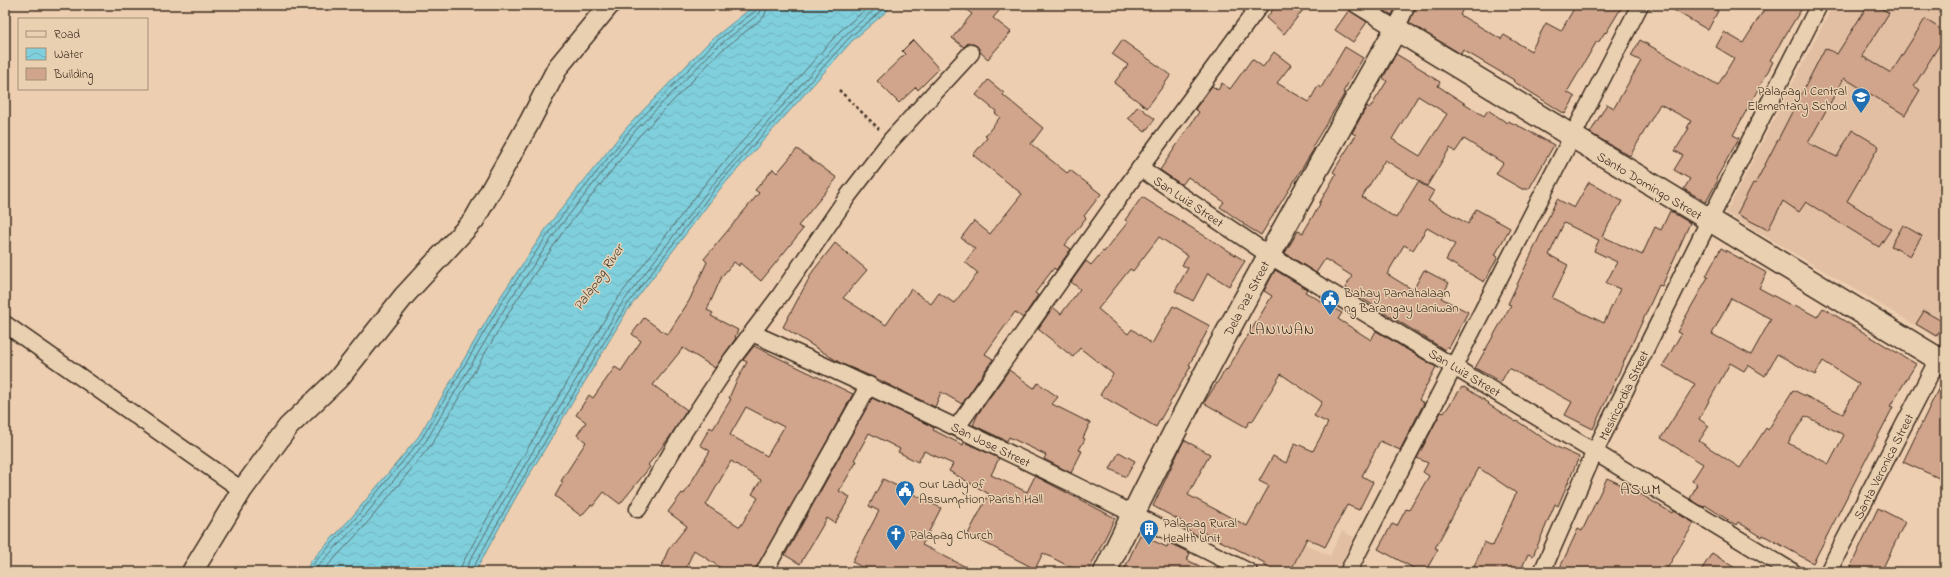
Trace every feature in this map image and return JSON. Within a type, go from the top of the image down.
[{"type":"main road","name":"Santo Domingo Street","points":[[1396,29],[1941,361]]},
{"type":"main road","name":"Dela Paz Street","points":[[1105,572],[1133,513],[1269,255],[1396,29]]},
{"type":"street","points":[[192,572],[242,490],[288,427],[339,378],[404,296],[474,220],[529,123],[558,68],[608,5]]},
{"type":"street","points":[[957,427],[1140,168],[1260,5]]},
{"type":"street","name":"Santo Domingo Street","points":[[1357,5],[1396,29]]},
{"type":"street","points":[[1396,29],[1408,5]]},
{"type":"street","points":[[1348,572],[1453,365],[1640,5]]},
{"type":"street","name":"Mesiricordia Street","points":[[1542,572],[1595,451],[1709,221],[1819,5]]},
{"type":"street","points":[[638,509],[683,433],[732,359],[752,333],[848,196],[890,140],[971,53]]},
{"type":"street","name":"San Luiz Street","points":[[1140,168],[1269,255],[1595,451],[1792,572]]},
{"type":"street","points":[[5,324],[242,490]]},
{"type":"street","name":"San Jose Street","points":[[752,333],[869,385],[957,427],[1133,513],[1249,572]]},
{"type":"street","name":"Santa Veronica Street","points":[[1828,572],[1941,361]]},
{"type":"street","points":[[764,572],[869,385]]},
{"type":"path","points":[[839,90],[890,140]]},
{"type":"shaded area","name":"Palapag I Central Elementary School","points":[[1833,5],[1932,5],[1945,15],[1945,343],[1726,213]]},
{"type":"shaded area","points":[[1342,531],[1354,537],[1337,572],[1291,572],[1305,544],[1330,556]]},
{"type":"water","name":"Palapag River","points":[[755,5],[894,5],[852,41],[720,189],[627,311],[516,497],[475,572],[305,572],[311,561],[351,518],[419,436],[501,296],[550,223],[628,126],[711,40]]},
{"type":"building","points":[[960,5],[1004,5],[993,18],[1011,32],[988,59],[980,52],[977,46],[969,42],[964,47],[952,38],[972,14]]},
{"type":"building","points":[[1277,5],[1307,5],[1284,34],[1266,18]]},
{"type":"building","points":[[1375,5],[1397,5],[1392,15]]},
{"type":"building","points":[[1416,5],[1465,5],[1460,15],[1501,39],[1504,35],[1531,51],[1546,23],[1561,31],[1576,5],[1623,5],[1606,33],[1605,32],[1598,43],[1597,41],[1567,92],[1575,97],[1565,114],[1513,81],[1514,80],[1463,50],[1461,54],[1409,23]]},
{"type":"building","points":[[1665,5],[1707,5],[1718,11],[1708,30]]},
{"type":"building","points":[[1767,5],[1804,5],[1770,60],[1773,62],[1733,135],[1739,138],[1716,179],[1718,180],[1706,202],[1684,189],[1690,179],[1674,170],[1683,155],[1675,151],[1689,128],[1687,128],[1691,121],[1660,104],[1630,156],[1590,133],[1607,104],[1614,108],[1641,61],[1631,56],[1640,40],[1718,85],[1734,58],[1716,47],[1724,32],[1743,43]]},
{"type":"building","points":[[1868,5],[1876,5],[1889,13],[1862,56],[1891,73],[1925,19],[1945,32],[1945,36],[1914,86],[1920,90],[1905,115],[1844,78],[1808,143],[1837,157],[1852,130],[1879,146],[1847,201],[1891,229],[1879,247],[1806,202],[1799,212],[1783,201],[1768,230],[1737,214],[1753,183],[1755,184],[1825,48],[1837,54]]},
{"type":"building","points":[[1349,10],[1367,22],[1353,42],[1335,30]]},
{"type":"building","points":[[913,40],[939,69],[918,90],[916,87],[899,103],[877,81],[905,54],[902,51]]},
{"type":"building","points":[[1122,40],[1171,75],[1147,108],[1114,83],[1128,65],[1112,54]]},
{"type":"building","points":[[1345,47],[1363,58],[1343,92],[1345,93],[1312,147],[1314,149],[1261,235],[1220,207],[1224,202],[1188,177],[1182,185],[1160,170],[1199,112],[1195,109],[1212,86],[1218,90],[1222,83],[1230,89],[1252,59],[1263,67],[1274,52],[1291,65],[1277,83],[1309,102],[1318,86],[1321,88]]},
{"type":"building","points":[[1396,54],[1426,72],[1425,73],[1440,82],[1438,86],[1484,116],[1488,110],[1507,123],[1508,121],[1523,128],[1554,145],[1529,189],[1522,189],[1496,174],[1503,163],[1464,139],[1455,152],[1450,148],[1427,186],[1385,160],[1362,197],[1396,218],[1418,182],[1434,191],[1428,201],[1468,224],[1476,209],[1510,228],[1495,255],[1498,257],[1484,282],[1446,260],[1455,244],[1427,228],[1413,250],[1404,245],[1387,274],[1413,290],[1424,270],[1449,283],[1441,298],[1468,312],[1449,348],[1447,346],[1445,350],[1345,288],[1352,276],[1325,259],[1316,273],[1285,253],[1298,231],[1303,233],[1320,204],[1336,174],[1333,172],[1356,135],[1352,133],[1367,106],[1370,108],[1387,81],[1383,78]],"holes":[[[1418,96],[1447,114],[1420,156],[1392,139]]]},
{"type":"building","points":[[988,80],[1004,93],[1003,95],[1043,128],[1031,144],[1067,173],[1070,170],[1101,194],[1084,216],[1086,218],[1065,245],[1071,249],[1056,270],[1054,268],[1035,293],[1038,295],[1023,318],[1015,312],[985,354],[993,359],[962,404],[941,392],[935,407],[873,377],[842,364],[783,327],[813,271],[835,243],[867,270],[843,298],[886,325],[911,289],[931,304],[939,293],[954,303],[978,273],[965,262],[975,249],[961,238],[974,221],[990,234],[1022,194],[973,155],[987,138],[985,136],[1000,117],[995,113],[996,111],[976,95]]},
{"type":"building","points":[[1138,106],[1155,119],[1145,132],[1128,118]]},
{"type":"building","points":[[797,149],[837,178],[798,226],[803,229],[761,281],[740,263],[739,266],[734,262],[722,276],[707,310],[713,313],[711,316],[738,330],[735,337],[736,338],[715,368],[683,348],[653,385],[687,410],[669,438],[648,465],[650,467],[620,504],[604,492],[593,506],[591,505],[581,516],[555,496],[563,482],[561,481],[586,442],[577,435],[586,422],[576,415],[589,395],[593,398],[615,367],[621,371],[641,341],[632,334],[644,318],[668,334],[689,301],[707,262],[704,259],[759,193],[755,190],[773,169],[777,173]]},
{"type":"building","points":[[1589,182],[1622,201],[1602,236],[1642,255],[1655,227],[1661,230],[1670,211],[1690,223],[1662,286],[1659,285],[1593,429],[1565,415],[1572,402],[1509,368],[1501,382],[1475,368],[1511,305],[1508,304],[1557,199],[1574,208]],"holes":[[[1564,223],[1599,240],[1594,251],[1617,262],[1606,283],[1620,289],[1604,323],[1552,298],[1568,265],[1549,255]]]},
{"type":"building","points":[[1142,197],[1245,261],[1229,286],[1208,273],[1193,301],[1175,291],[1188,268],[1182,265],[1188,256],[1159,237],[1133,271],[1130,269],[1098,309],[1128,334],[1132,329],[1152,344],[1173,306],[1210,326],[1189,365],[1191,366],[1156,427],[1100,395],[1113,374],[1080,348],[1073,357],[1038,329],[1053,307],[1061,314],[1080,289],[1071,282],[1086,261],[1091,265],[1103,251],[1104,252],[1128,222],[1125,220]]},
{"type":"building","points":[[1903,225],[1922,236],[1910,256],[1891,246]]},
{"type":"building","points":[[1721,248],[1767,273],[1759,288],[1794,307],[1795,305],[1817,317],[1823,308],[1916,364],[1890,406],[1893,407],[1813,563],[1763,535],[1762,537],[1738,522],[1736,525],[1705,505],[1703,507],[1690,499],[1697,484],[1692,481],[1703,464],[1661,438],[1695,384],[1663,366],[1681,334],[1677,332],[1708,277],[1706,276]],"holes":[[[1731,298],[1771,319],[1751,355],[1712,334]],[[1777,354],[1815,375],[1823,361],[1859,384],[1843,414],[1793,390],[1768,430],[1766,428],[1740,468],[1699,441],[1709,426],[1699,419],[1730,363],[1744,371],[1748,365],[1765,376]],[[1805,416],[1844,435],[1829,464],[1788,443]]]},
{"type":"building","points":[[1275,270],[1307,289],[1305,292],[1342,313],[1338,319],[1371,340],[1376,331],[1436,367],[1419,400],[1424,403],[1400,450],[1380,441],[1362,476],[1373,482],[1359,510],[1347,505],[1325,547],[1307,538],[1290,572],[1276,572],[1264,565],[1265,563],[1200,531],[1198,536],[1178,526],[1181,521],[1153,506],[1184,440],[1210,454],[1188,495],[1247,526],[1269,486],[1259,481],[1273,456],[1286,463],[1295,443],[1313,451],[1328,423],[1314,416],[1322,402],[1281,374],[1252,422],[1250,421],[1246,427],[1204,403],[1226,369],[1227,370],[1272,296],[1264,291]]},
{"type":"building","points":[[1924,311],[1945,323],[1936,336],[1916,324]]},
{"type":"building","points":[[754,346],[853,394],[755,572],[727,572],[694,550],[684,572],[659,572],[668,550],[687,526],[668,512],[682,493],[684,494],[710,451],[700,445],[710,427],[713,429],[731,399],[729,398],[747,362],[743,360]],"holes":[[[746,407],[784,427],[767,456],[730,435]],[[731,461],[761,480],[752,494],[758,498],[740,527],[706,505]]]},
{"type":"building","points":[[1009,370],[1034,388],[1038,383],[1058,397],[1052,404],[1090,423],[1083,438],[1085,439],[1079,450],[1082,451],[1071,473],[1044,459],[1046,455],[1009,437],[1007,441],[973,425],[978,414]]},
{"type":"building","points":[[1945,375],[1945,466],[1939,478],[1903,462]]},
{"type":"building","points":[[1462,387],[1557,447],[1579,457],[1558,506],[1555,504],[1533,556],[1528,554],[1520,572],[1472,572],[1484,542],[1493,546],[1516,493],[1479,468],[1435,548],[1438,549],[1425,572],[1421,572],[1378,549],[1392,524],[1397,526],[1406,509],[1409,510],[1429,476],[1423,472],[1428,463],[1417,458],[1441,412],[1444,413]]},
{"type":"building","points":[[872,398],[927,424],[934,428],[933,430],[963,445],[964,442],[999,458],[991,475],[1027,492],[1035,476],[1115,518],[1088,572],[1080,572],[1043,553],[1035,569],[968,534],[989,494],[949,471],[953,464],[924,451],[918,462],[898,452],[900,449],[869,433],[854,460],[857,461],[839,491],[850,497],[835,523],[827,518],[800,564],[785,555]]},
{"type":"building","points":[[1119,452],[1135,461],[1126,477],[1110,469]]},
{"type":"building","points":[[1607,478],[1637,492],[1672,513],[1673,511],[1694,523],[1665,572],[1558,572],[1578,529],[1582,531]]},
{"type":"building","points":[[883,479],[941,508],[922,545],[976,572],[872,572],[852,562],[879,511],[869,506]]},
{"type":"building","points":[[1878,508],[1905,522],[1881,572],[1848,572]]},
{"type":"building","name":"Palapag Rural Health Unit","points":[[1140,535],[1167,547],[1169,543],[1190,553],[1187,560],[1212,572],[1123,572]]},
{"type":"building","points":[[1712,553],[1741,572],[1700,572]]},
{"type":"place","name":"Palapag I Central Elementary School","points":[[1861,114]]},
{"type":"place","name":"Bahay Pamahalaan ng Barangay Laniwan","points":[[1330,316]]},
{"type":"place","name":"Our Lady of Assumption Parish Hall","points":[[905,507]]},
{"type":"place","name":"Palapag Rural Health Unit","points":[[1149,546]]},
{"type":"place","name":"Palapag Church","points":[[896,551]]},
{"type":"district","name":"LANIWAN","points":[[1282,329]]},
{"type":"district","name":"ASUM","points":[[1641,489]]}]
